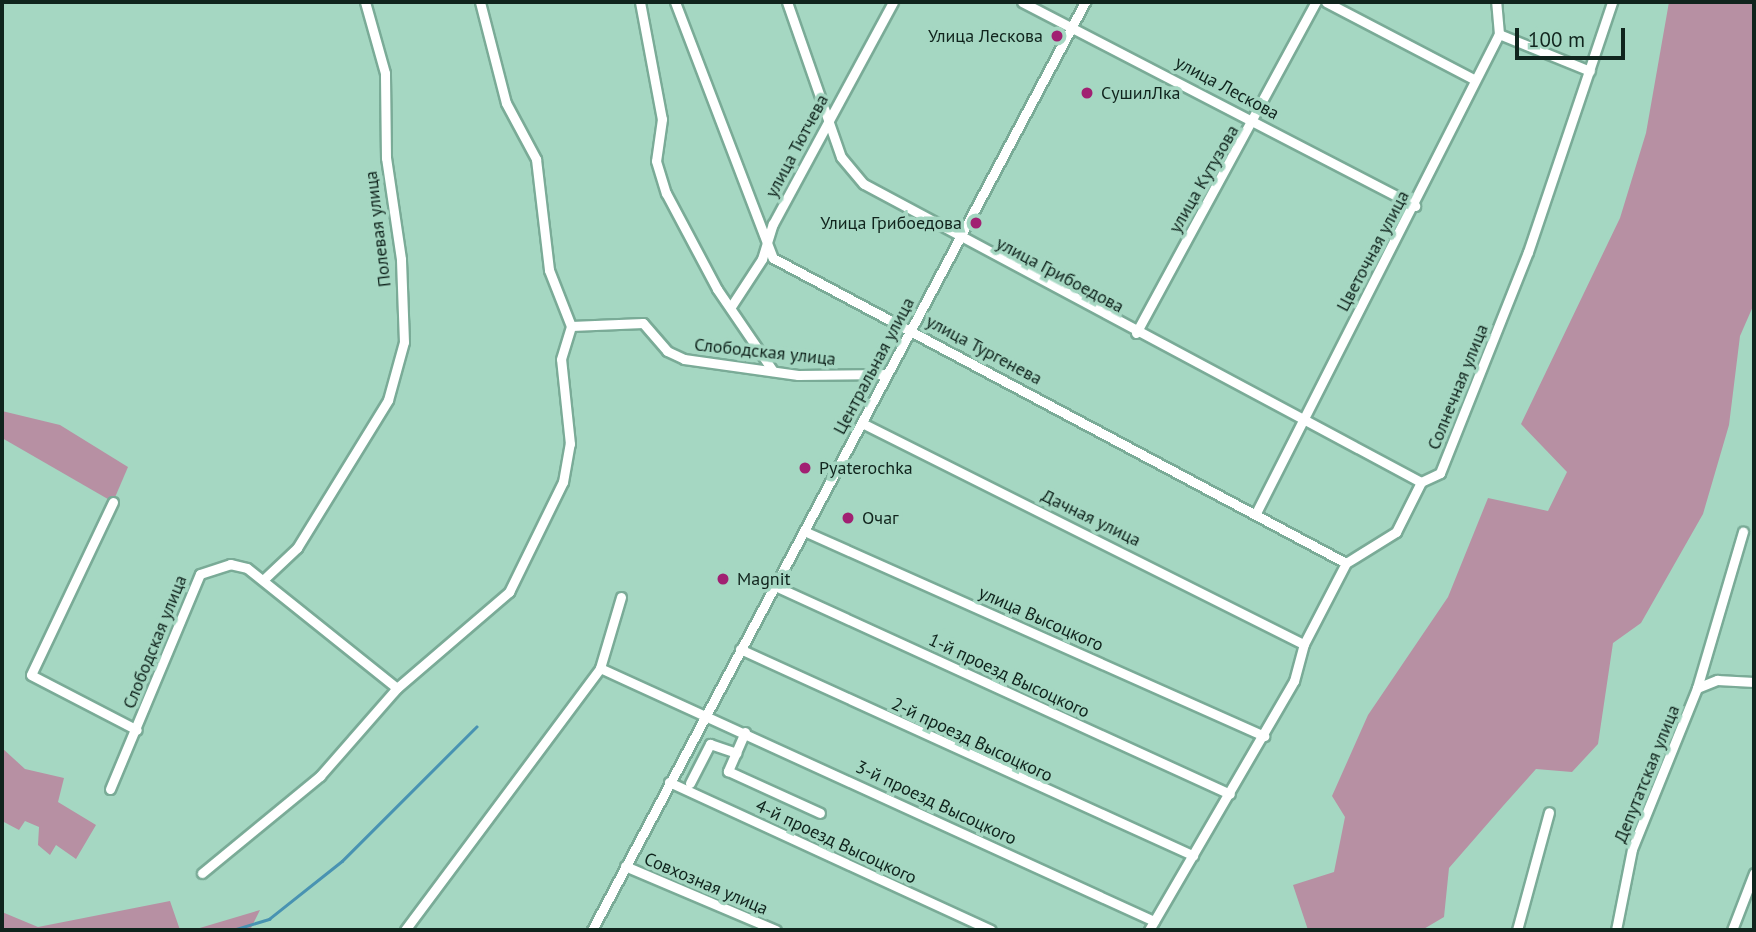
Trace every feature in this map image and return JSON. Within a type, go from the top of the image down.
[{"type":"street","name":"Полевая улица","points":[[263,580],[297,548],[388,400],[404,342],[401,259],[386,158],[385,73],[365,2]]},
{"type":"street","points":[[202,873],[320,776],[397,688],[509,592],[558,499],[570,444],[561,359],[571,326],[549,270],[536,159],[506,103],[480,2]]},
{"type":"street","points":[[639,2],[662,119],[656,161],[666,193],[773,371]]},
{"type":"street","points":[[675,2],[764,247]]},
{"type":"street","name":"улица Грибоедова","points":[[787,2],[841,157],[864,184],[1136,332],[1421,482]]},
{"type":"street","name":"улица Тютчева","points":[[732,305],[893,2]]},
{"type":"street","name":"улица Лескова","points":[[1023,2],[1415,206]]},
{"type":"street","name":"Центральная улица","points":[[592,930],[1085,2]]},
{"type":"street","name":"улица Кутузова","points":[[1136,332],[1256,121],[1316,2]]},
{"type":"street","points":[[1326,2],[1475,80]]},
{"type":"street","points":[[1496,2],[1499,34],[1590,71]]},
{"type":"street","name":"Солнечная улица","points":[[1346,563],[1396,532],[1421,482],[1440,472],[1459,430],[1590,71],[1612,2]]},
{"type":"street","name":"Цветочная улица","points":[[1257,511],[1302,418],[1415,206],[1499,34]]},
{"type":"street","name":"улица Тургенева","points":[[764,247],[773,258],[1257,511],[1346,563]]},
{"type":"street","name":"Слободская улица","points":[[571,326],[643,323],[667,351],[684,359],[773,371],[887,374]]},
{"type":"street","name":"Дачная улица","points":[[862,423],[1304,644]]},
{"type":"street","points":[[113,502],[31,675],[137,730]]},
{"type":"street","name":"улица Высоцкого","points":[[804,531],[1264,736]]},
{"type":"street","points":[[1697,688],[1743,532]]},
{"type":"street","points":[[1149,930],[1294,681],[1304,644],[1346,563]]},
{"type":"street","name":"Слободская улица","points":[[110,789],[137,730],[200,574],[230,564],[263,580],[397,688]]},
{"type":"street","name":"1-й проезд Высоцкого","points":[[775,586],[1230,793]]},
{"type":"street","points":[[405,930],[600,668],[621,597]]},
{"type":"street","name":"2-й проезд Высоцкого","points":[[740,649],[1193,855]]},
{"type":"street","name":"3-й проезд Высоцкого","points":[[600,668],[705,713],[1154,921]]},
{"type":"street","name":"Депутатская улица","points":[[1616,930],[1632,849],[1697,688],[1717,680],[1754,682]]},
{"type":"street","points":[[745,732],[728,771],[820,813]]},
{"type":"street","points":[[690,783],[710,744],[736,753]]},
{"type":"street","name":"4-й проезд Высоцкого","points":[[669,782],[991,930]]},
{"type":"street","points":[[1517,930],[1549,811]]},
{"type":"street","name":"Совхозная улица","points":[[625,866],[775,930]]},
{"type":"street","points":[[1732,930],[1754,873]]},
{"type":"shaded area","points":[[1669,2],[1754,2],[1754,304],[1740,336],[1729,425],[1703,514],[1641,623],[1613,643],[1598,744],[1572,772],[1536,769],[1503,806],[1449,868],[1444,917],[1422,930],[1308,930],[1293,885],[1334,872],[1345,817],[1332,796],[1368,715],[1448,597],[1488,498],[1548,511],[1567,472],[1521,424],[1620,218],[1646,133]]},
{"type":"shaded area","points":[[2,411],[60,425],[128,467],[113,502],[2,438]]},
{"type":"shaded area","points":[[2,748],[25,769],[64,778],[58,802],[96,825],[76,859],[56,845],[50,855],[38,845],[39,827],[25,821],[19,830],[2,821]]},
{"type":"shaded area","points":[[170,901],[180,930],[2,930],[2,912],[38,927]]},
{"type":"shaded area","points":[[260,910],[250,930],[193,930]]},
{"type":"waterway","points":[[233,930],[269,919],[342,861],[476,727]]},
{"type":"place","name":"Улица Лескова","points":[[1057,36]]},
{"type":"place","name":"СушилЛка","points":[[1087,93]]},
{"type":"place","name":"Улица Грибоедова","points":[[976,223]]},
{"type":"place","name":"Pyaterochka","points":[[805,468]]},
{"type":"place","name":"Очаг","points":[[848,518]]},
{"type":"place","name":"Magnit","points":[[723,579]]}]
